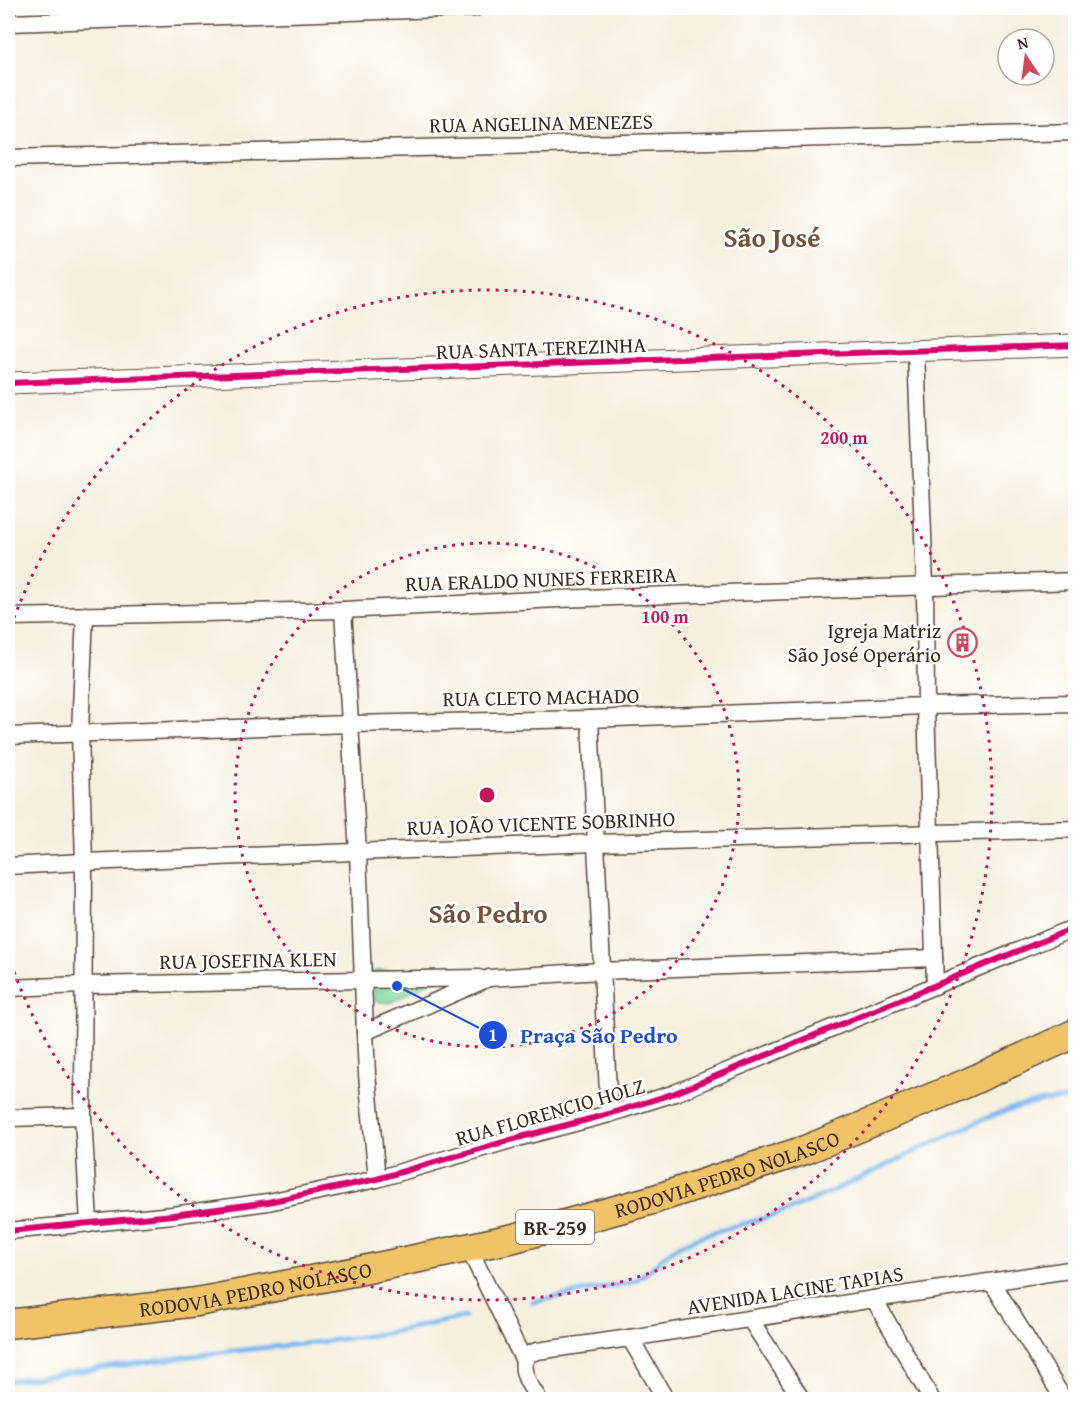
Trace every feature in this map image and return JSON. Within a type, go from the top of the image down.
[{"type":"highway","name":"RODOVIA PEDRO NOLASCO","points":[[8,1324],[197,1302],[514,1238],[652,1200],[805,1150],[968,1083],[1076,1033]]},
{"type":"street","points":[[8,23],[475,8]]},
{"type":"street","name":"RUA ANGELINA MENEZES","points":[[8,158],[1076,132]]},
{"type":"street","name":"RUA SANTA TEREZINHA","points":[[8,383],[1076,345]]},
{"type":"street","points":[[916,351],[935,986]]},
{"type":"street","name":"RUA ERALDO NUNES FERREIRA","points":[[8,617],[343,610],[557,599],[1076,581]]},
{"type":"street","points":[[343,610],[358,853],[364,1032],[377,1179]]},
{"type":"street","points":[[85,615],[80,732],[84,862],[83,1116],[89,1224]]},
{"type":"street","name":"RUA CLETO MACHADO","points":[[8,736],[1076,703]]},
{"type":"street","points":[[590,719],[609,1114]]},
{"type":"street","name":"RUA JOÃO VICENTE SOBRINHO","points":[[8,866],[596,843],[1076,829]]},
{"type":"street","name":"RUA FLORENCIO HOLZ","points":[[8,1231],[173,1215],[268,1202],[377,1179],[609,1114],[675,1093],[1076,927]]},
{"type":"street","name":"RUA JOSEFINA KLEN","points":[[8,988],[489,978],[934,957]]},
{"type":"street","points":[[364,1032],[489,978]]},
{"type":"street","points":[[8,1118],[83,1116]]},
{"type":"street","points":[[468,1247],[524,1361],[524,1374],[539,1400]]},
{"type":"street","name":"AVENIDA LACINE TAPIAS","points":[[524,1361],[530,1354],[537,1351],[1076,1269]]},
{"type":"street","points":[[992,1282],[1064,1400]]},
{"type":"street","points":[[874,1299],[932,1400]]},
{"type":"street","points":[[750,1319],[802,1400]]},
{"type":"street","points":[[630,1338],[666,1400]]},
{"type":"green space","points":[[452,970],[390,1003],[375,1001],[371,971]]},
{"type":"waterway","points":[[533,1302],[631,1282],[643,1275],[671,1251],[691,1240],[794,1208],[995,1114],[1033,1104],[1076,1098]]},
{"type":"waterway","points":[[8,1381],[214,1353],[381,1334],[465,1317]]},
{"type":"cycle path","points":[[8,383],[1076,345]]},
{"type":"cycle path","points":[[8,1231],[173,1215],[268,1202],[377,1179],[609,1114],[675,1093],[1076,927]]},
{"type":"place","name":"Igreja Matriz São José Operário","points":[[962,642]]},
{"type":"place","name":"Praça São Pedro","points":[[397,986]]},
{"type":"district","name":"São José","points":[[772,237]]},
{"type":"district","name":"São Pedro","points":[[488,913]]}]
